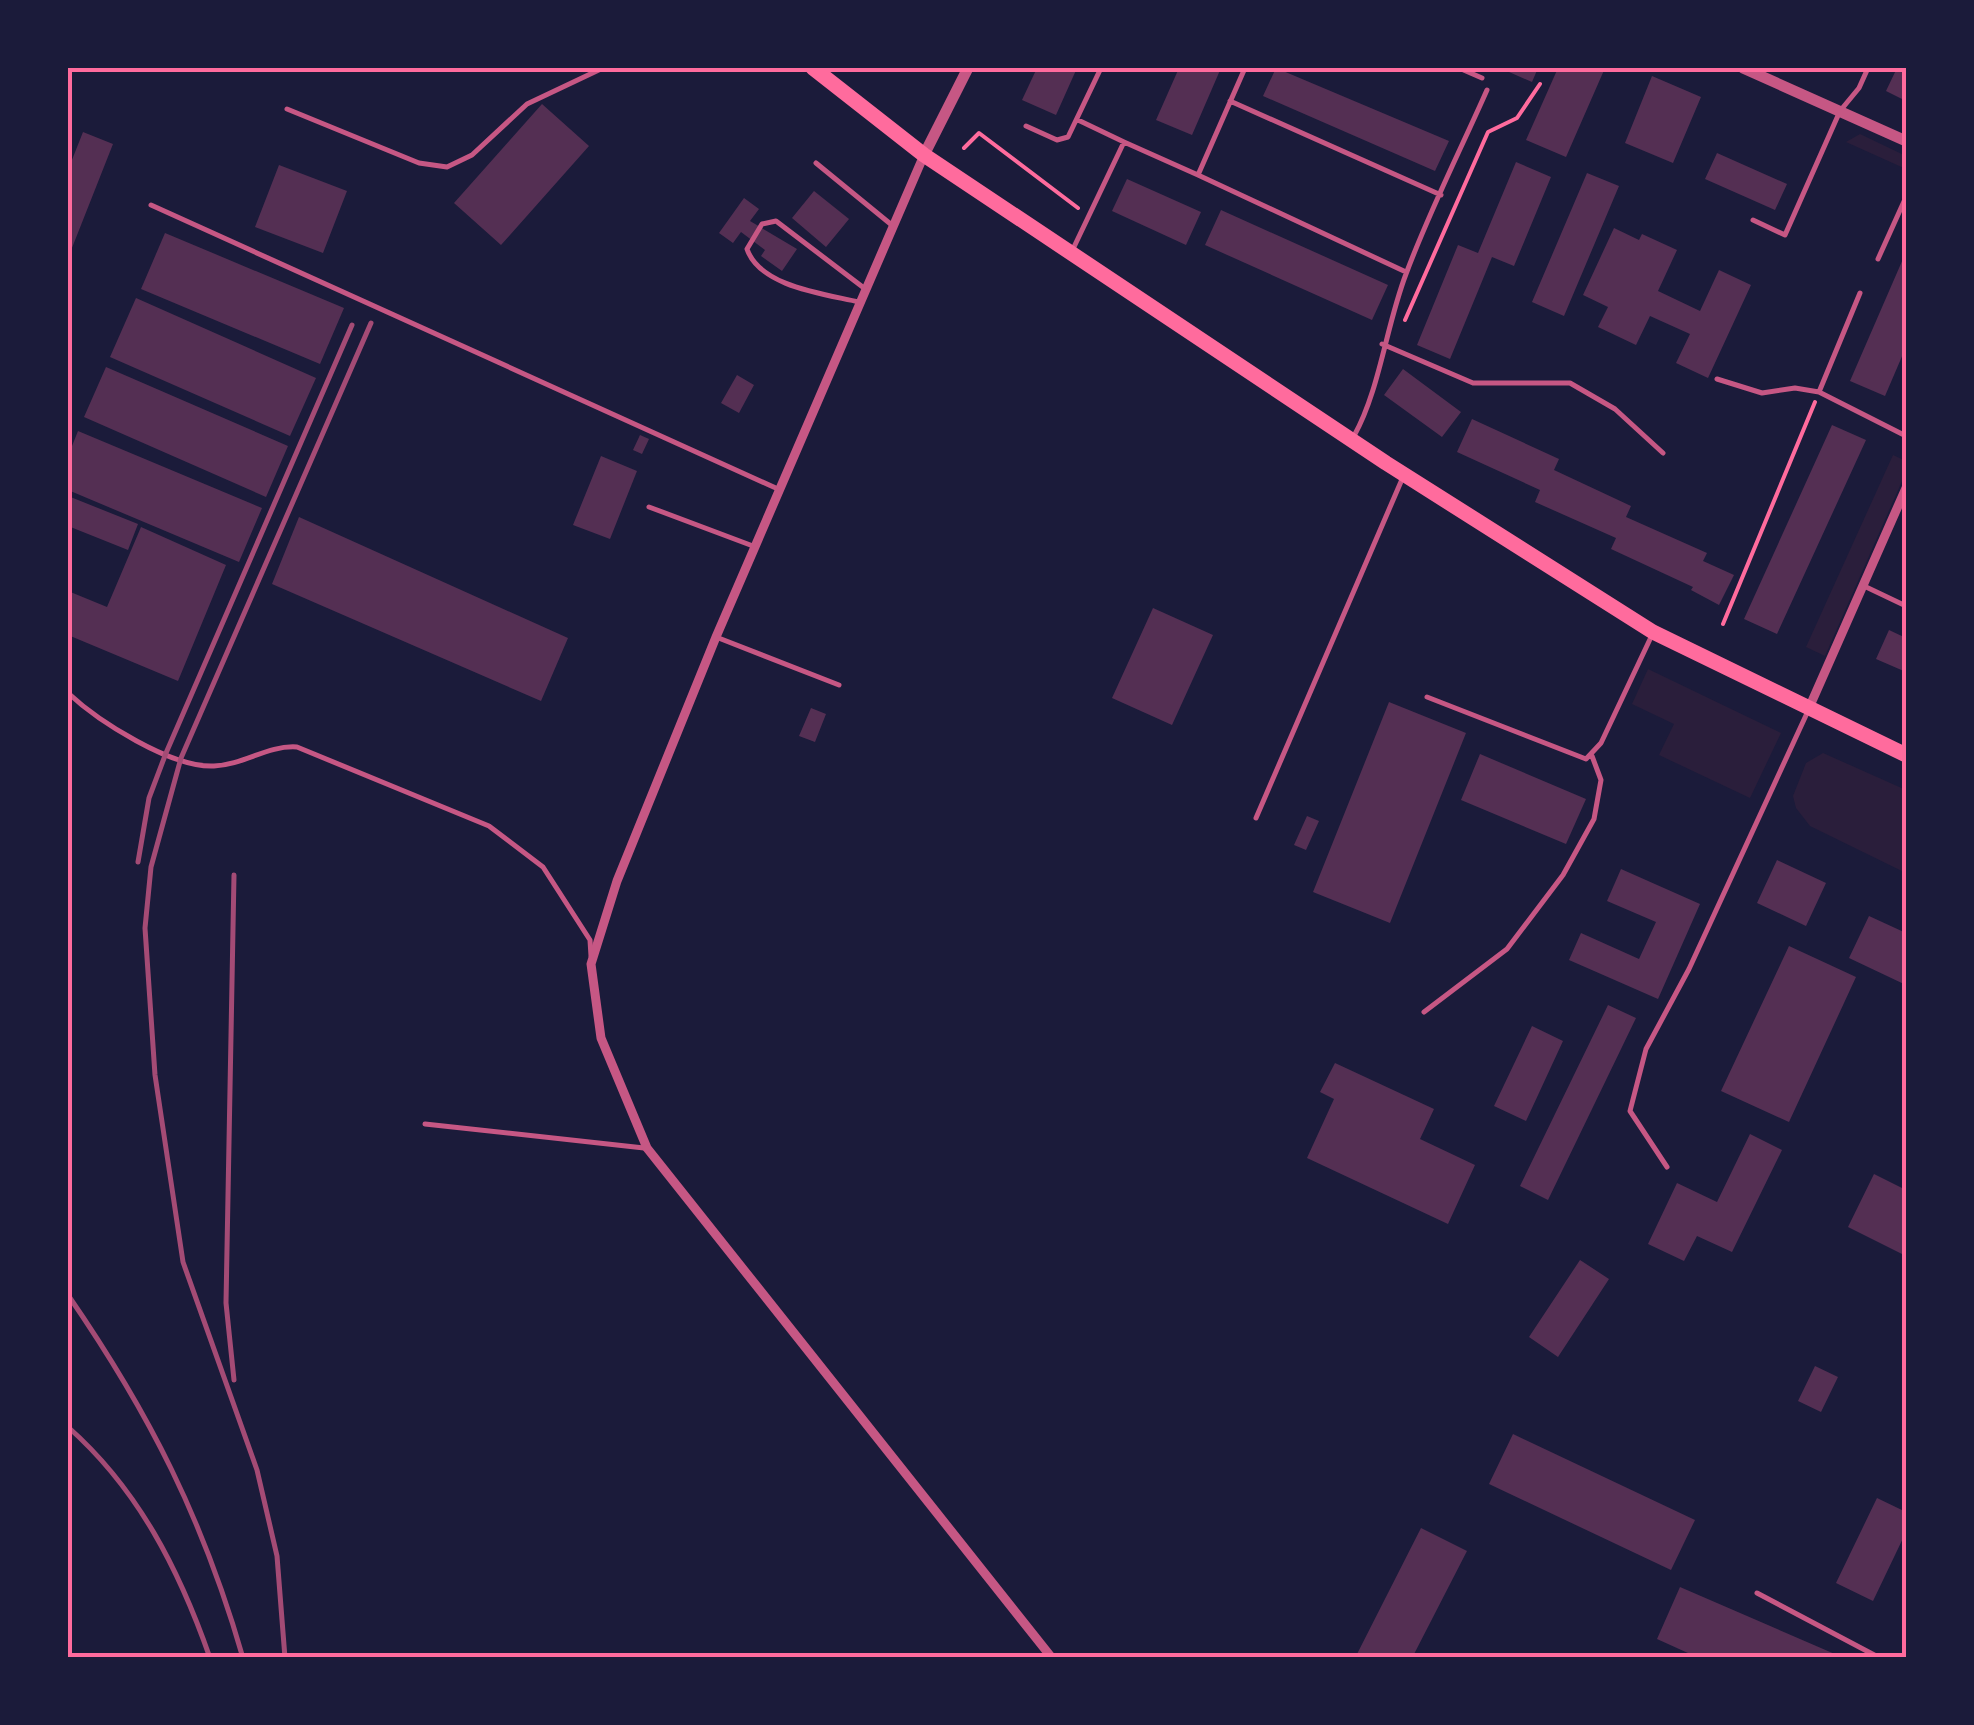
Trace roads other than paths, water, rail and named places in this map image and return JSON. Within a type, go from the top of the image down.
[{"type":"highway","points":[[813,68],[924,154],[1352,440],[1653,632],[1808,711],[1906,755]]},
{"type":"street","points":[[968,68],[924,154],[896,228],[860,302],[716,636],[616,881],[591,964],[602,1038],[647,1148],[1047,1656]]},
{"type":"street","points":[[1742,68],[1906,141]]},
{"type":"street","points":[[1808,711],[1906,488]]},
{"type":"lane","points":[[287,109],[419,163],[446,166],[472,155],[527,104],[603,68]]},
{"type":"lane","points":[[1026,126],[1062,140],[1078,120],[1101,68]]},
{"type":"lane","points":[[1198,176],[1245,68]]},
{"type":"lane","points":[[1459,68],[1482,78]]},
{"type":"lane","points":[[1753,220],[1785,235],[1840,111],[1868,68]]},
{"type":"lane","points":[[1352,440],[1365,416],[1382,344],[1406,272],[1487,90]]},
{"type":"lane","points":[[1230,101],[1441,196]]},
{"type":"lane","points":[[1078,120],[1406,272]]},
{"type":"lane","points":[[1072,251],[1124,142]]},
{"type":"lane","points":[[816,164],[896,228]]},
{"type":"lane","points":[[1878,259],[1906,196]]},
{"type":"lane","points":[[151,205],[780,490]]},
{"type":"lane","points":[[860,302],[782,282],[750,257],[748,246],[762,224],[776,221],[866,290]]},
{"type":"lane","points":[[1819,392],[1860,293]]},
{"type":"lane","points":[[1382,344],[1473,384],[1570,383],[1615,409],[1663,453]]},
{"type":"lane","points":[[1717,380],[1762,392],[1795,388],[1819,392],[1906,436]]},
{"type":"lane","points":[[1256,818],[1404,474]]},
{"type":"lane","points":[[648,507],[756,548]]},
{"type":"lane","points":[[1864,586],[1906,606]]},
{"type":"lane","points":[[1424,1012],[1507,949],[1562,875],[1594,819],[1602,780],[1592,756],[1653,632]]},
{"type":"lane","points":[[716,636],[839,685]]},
{"type":"lane","points":[[68,693],[147,746],[200,765],[231,763],[280,746],[297,747],[489,826],[543,867],[590,940],[591,964]]},
{"type":"lane","points":[[1427,697],[1572,756],[1592,756]]},
{"type":"lane","points":[[1667,1167],[1630,1111],[1646,1049],[1689,969],[1808,711]]},
{"type":"lane","points":[[425,1124],[647,1148]]},
{"type":"lane","points":[[1757,1593],[1880,1658]]},
{"type":"railway","points":[[285,1658],[277,1556],[257,1470],[183,1262],[155,1075],[145,928],[151,867],[181,758],[371,323]]},
{"type":"railway","points":[[138,862],[149,798],[166,753],[352,325]]},
{"type":"railway","points":[[234,875],[226,1303],[234,1380]]},
{"type":"railway","points":[[68,1295],[124,1382],[171,1469],[210,1559],[243,1658]]},
{"type":"railway","points":[[68,1427],[115,1477],[154,1532],[185,1593],[210,1658]]}]
